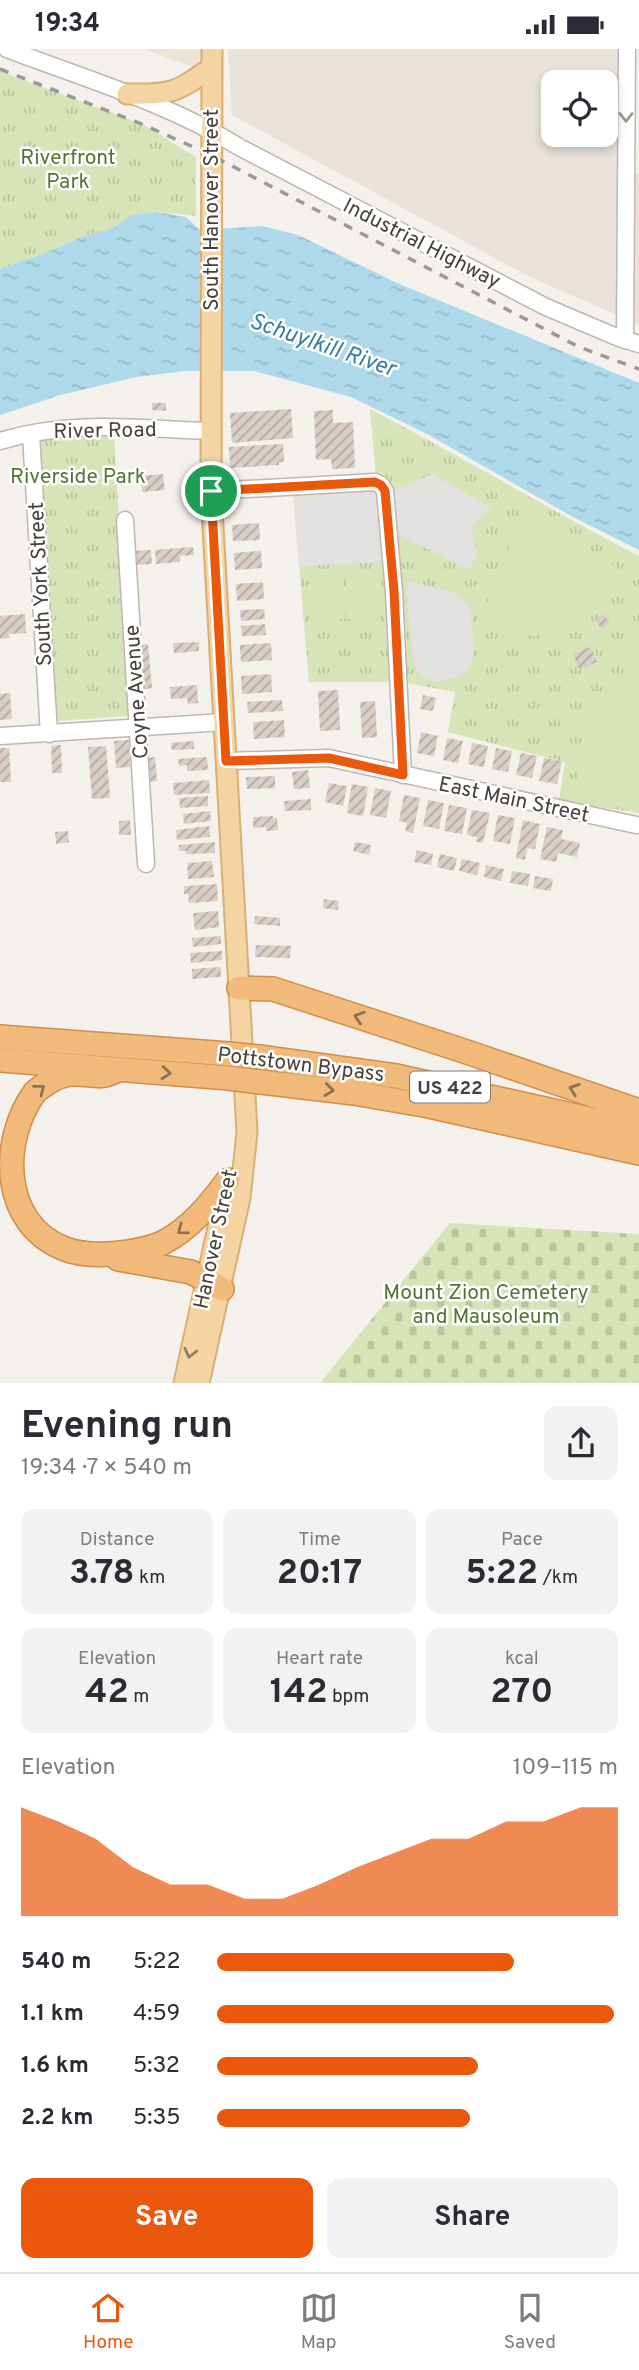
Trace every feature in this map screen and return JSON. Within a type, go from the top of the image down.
[{"type":"highway","points":[[239,988],[273,989],[639,1111]]},
{"type":"highway","name":"Pottstown Bypass","points":[[0,1037],[229,1054],[396,1076],[639,1129]]},
{"type":"highway","name":"Pottstown Bypass","points":[[0,1060],[229,1078],[253,1088],[354,1093],[429,1106],[639,1153]]},
{"type":"highway","points":[[119,1069],[106,1076],[74,1074],[50,1081],[22,1104],[7,1129],[1,1146],[2,1184],[14,1210],[37,1234],[62,1248],[72,1252],[191,1272],[214,1284]]},
{"type":"highway","points":[[72,1252],[122,1253],[165,1242],[192,1223],[228,1180]]},
{"type":"main road","points":[[127,94],[157,95],[173,92],[211,59]]},
{"type":"main road","name":"South Hanover Street","points":[[211,59],[211,431]]},
{"type":"main road","points":[[211,431],[211,491],[239,988]]},
{"type":"main road","name":"Hanover Street","points":[[184,1383],[242,1178],[253,1088],[239,988]]},
{"type":"main road","name":"Hanover Street","points":[[200,1383],[228,1180],[253,1088]]},
{"type":"street","name":"Industrial Highway","points":[[6,49],[161,106],[547,307],[632,342]]},
{"type":"street","points":[[626,49],[633,165],[632,342]]},
{"type":"street","name":"River Road","points":[[0,441],[85,426],[119,425],[211,431]]},
{"type":"street","name":"South York Street","points":[[31,434],[49,733]]},
{"type":"street","points":[[211,491],[375,482],[381,485],[385,491],[394,591],[403,775]]},
{"type":"street","name":"Coyne Avenue","points":[[125,520],[146,864]]},
{"type":"street","points":[[0,736],[224,722]]},
{"type":"street","name":"East Main Street","points":[[226,761],[321,758],[636,825]]},
{"type":"shaded area","points":[[144,49],[203,49],[203,71]]},
{"type":"shaded area","points":[[228,49],[618,49],[620,173],[639,173],[639,325],[528,276],[232,115]]},
{"type":"shaded area","points":[[433,474],[492,509],[471,525],[477,554],[469,569],[397,534],[392,491]]},
{"type":"shaded area","points":[[377,487],[384,562],[299,566],[293,494]]},
{"type":"shaded area","points":[[408,581],[457,593],[471,609],[474,654],[469,667],[460,676],[437,682],[423,677],[416,669],[406,590]]},
{"type":"green space","name":"Riverfront Park","points":[[0,71],[144,125],[196,157],[196,216],[156,212],[132,215],[111,229],[81,237],[0,269]]},
{"type":"green space","points":[[370,409],[639,556],[639,813],[559,801],[565,762],[448,732],[455,692],[400,682],[309,682],[293,494],[377,487]]},
{"type":"green space","name":"Riverside Park","points":[[114,432],[130,716],[56,721],[38,440]]},
{"type":"green space","points":[[532,519],[621,570],[616,583],[599,607],[575,625],[548,635],[519,634],[483,613],[519,523]]},
{"type":"green space","points":[[371,569],[374,618],[348,619],[345,570]]},
{"type":"green space","points":[[343,570],[345,619],[319,620],[317,571]]},
{"type":"green space","points":[[639,632],[639,698],[620,690]]},
{"type":"green space","points":[[595,695],[639,705],[639,805],[619,803],[610,807],[574,799]]},
{"type":"green space","name":"Mount Zion Cemetery and Mausoleum","points":[[450,1223],[639,1234],[639,1383],[320,1383]]},
{"type":"water","name":"Schuylkill River","points":[[156,212],[186,217],[200,230],[262,226],[298,235],[397,283],[639,383],[639,550],[571,516],[427,434],[351,397],[254,371],[185,371],[136,377],[57,396],[0,415],[0,269],[81,237],[111,229],[132,215]]},
{"type":"building","points":[[152,403],[166,403],[166,411],[152,410]]},
{"type":"building","points":[[291,409],[293,438],[232,443],[230,413]]},
{"type":"building","points":[[333,410],[333,423],[353,422],[355,468],[332,469],[331,459],[316,460],[314,411]]},
{"type":"building","points":[[283,444],[284,462],[279,462],[279,465],[230,468],[229,447]]},
{"type":"building","points":[[163,474],[165,490],[142,492],[141,476]]},
{"type":"building","points":[[259,523],[260,540],[233,541],[232,525]]},
{"type":"building","points":[[193,547],[194,555],[180,556],[180,562],[156,564],[155,550]]},
{"type":"building","points":[[151,550],[152,564],[132,565],[131,551]]},
{"type":"building","points":[[261,551],[262,568],[235,570],[234,553]]},
{"type":"building","points":[[263,582],[264,599],[237,601],[236,584]]},
{"type":"building","points":[[264,609],[265,619],[241,621],[240,610]]},
{"type":"building","points":[[25,614],[26,633],[9,634],[9,638],[0,639],[0,616]]},
{"type":"building","points":[[603,614],[610,622],[602,629],[595,620]]},
{"type":"building","points":[[265,624],[266,635],[242,636],[241,626]]},
{"type":"building","points":[[199,642],[199,651],[174,653],[173,643]]},
{"type":"building","points":[[271,643],[272,660],[241,662],[240,645]]},
{"type":"building","points":[[148,644],[152,688],[141,690],[137,645]]},
{"type":"building","points":[[590,647],[597,662],[579,669],[573,654]]},
{"type":"building","points":[[271,674],[272,692],[242,694],[241,676]]},
{"type":"building","points":[[197,685],[198,703],[188,704],[187,698],[171,699],[170,687]]},
{"type":"building","points":[[338,690],[340,730],[320,731],[318,691]]},
{"type":"building","points":[[10,693],[12,719],[0,720],[0,694]]},
{"type":"building","points":[[423,695],[436,698],[433,711],[420,709]]},
{"type":"building","points":[[282,700],[283,711],[248,713],[247,702]]},
{"type":"building","points":[[375,701],[377,737],[362,738],[360,702]]},
{"type":"building","points":[[284,720],[285,737],[254,739],[253,722]]},
{"type":"building","points":[[421,732],[438,736],[434,756],[417,753]]},
{"type":"building","points":[[447,738],[463,741],[458,763],[443,760]]},
{"type":"building","points":[[129,740],[130,767],[116,768],[114,741]]},
{"type":"building","points":[[194,741],[194,749],[172,750],[171,743]]},
{"type":"building","points":[[472,743],[488,746],[484,767],[468,764]]},
{"type":"building","points":[[61,745],[62,773],[52,773],[51,746]]},
{"type":"building","points":[[106,746],[110,798],[92,799],[88,747]]},
{"type":"building","points":[[0,748],[9,748],[11,782],[0,782]]},
{"type":"building","points":[[496,748],[512,751],[508,772],[492,769]]},
{"type":"building","points":[[521,753],[537,756],[532,778],[516,775]]},
{"type":"building","points":[[155,757],[157,781],[147,782],[146,758]]},
{"type":"building","points":[[207,757],[208,770],[187,771],[187,765],[179,766],[178,759]]},
{"type":"building","points":[[544,758],[562,761],[557,784],[539,781]]},
{"type":"building","points":[[308,770],[310,788],[294,789],[292,772]]},
{"type":"building","points":[[275,776],[275,788],[247,789],[246,777]]},
{"type":"building","points":[[209,780],[210,793],[174,795],[173,783]]},
{"type":"building","points":[[329,783],[347,786],[343,806],[325,802]]},
{"type":"building","points":[[352,784],[368,787],[363,816],[347,813]]},
{"type":"building","points":[[375,788],[391,791],[386,818],[370,815]]},
{"type":"building","points":[[404,795],[420,798],[413,833],[405,831],[407,823],[399,821]]},
{"type":"building","points":[[208,796],[208,806],[180,808],[179,798]]},
{"type":"building","points":[[311,799],[311,810],[285,811],[284,801]]},
{"type":"building","points":[[428,800],[444,803],[439,829],[423,826]]},
{"type":"building","points":[[449,805],[467,808],[462,834],[444,831]]},
{"type":"building","points":[[472,810],[490,813],[483,843],[476,842],[477,837],[467,835]]},
{"type":"building","points":[[210,811],[211,821],[184,824],[183,814]]},
{"type":"building","points":[[498,815],[515,818],[510,844],[493,841]]},
{"type":"building","points":[[253,817],[277,818],[278,830],[253,828]]},
{"type":"building","points":[[130,820],[131,835],[119,835],[119,821]]},
{"type":"building","points":[[523,820],[540,824],[535,849],[527,848],[525,860],[516,858]]},
{"type":"building","points":[[209,826],[210,837],[177,840],[176,830]]},
{"type":"building","points":[[547,827],[563,830],[561,839],[580,843],[577,857],[558,853],[556,862],[540,859]]},
{"type":"building","points":[[68,831],[69,842],[56,844],[55,832]]},
{"type":"building","points":[[215,842],[215,853],[186,854],[186,851],[179,851],[179,845]]},
{"type":"building","points":[[355,842],[371,845],[369,855],[353,851]]},
{"type":"building","points":[[417,850],[433,854],[431,865],[414,862]]},
{"type":"building","points":[[440,854],[457,858],[454,871],[437,867]]},
{"type":"building","points":[[462,859],[480,863],[477,875],[459,871]]},
{"type":"building","points":[[212,861],[214,877],[188,879],[187,863]]},
{"type":"building","points":[[486,865],[504,869],[501,881],[484,877]]},
{"type":"building","points":[[512,871],[530,874],[528,886],[510,883]]},
{"type":"building","points":[[535,876],[553,879],[551,891],[533,888]]},
{"type":"building","points":[[217,884],[218,901],[189,903],[188,894],[184,894],[184,886]]},
{"type":"building","points":[[324,899],[339,901],[338,910],[323,908]]},
{"type":"building","points":[[218,911],[219,927],[195,930],[193,913]]},
{"type":"building","points":[[255,916],[280,918],[280,926],[254,924]]},
{"type":"building","points":[[221,936],[221,944],[193,947],[192,938]]},
{"type":"building","points":[[256,945],[291,946],[290,958],[255,957]]},
{"type":"building","points":[[222,951],[222,960],[191,963],[190,953]]},
{"type":"building","points":[[221,967],[221,977],[192,979],[192,969]]},
{"type":"railway","points":[[0,69],[144,125],[211,155],[579,347],[639,369]]},
{"type":"route","points":[[375,482],[381,485],[385,491],[394,591],[403,775],[329,758],[226,761],[211,491],[375,482]]}]
